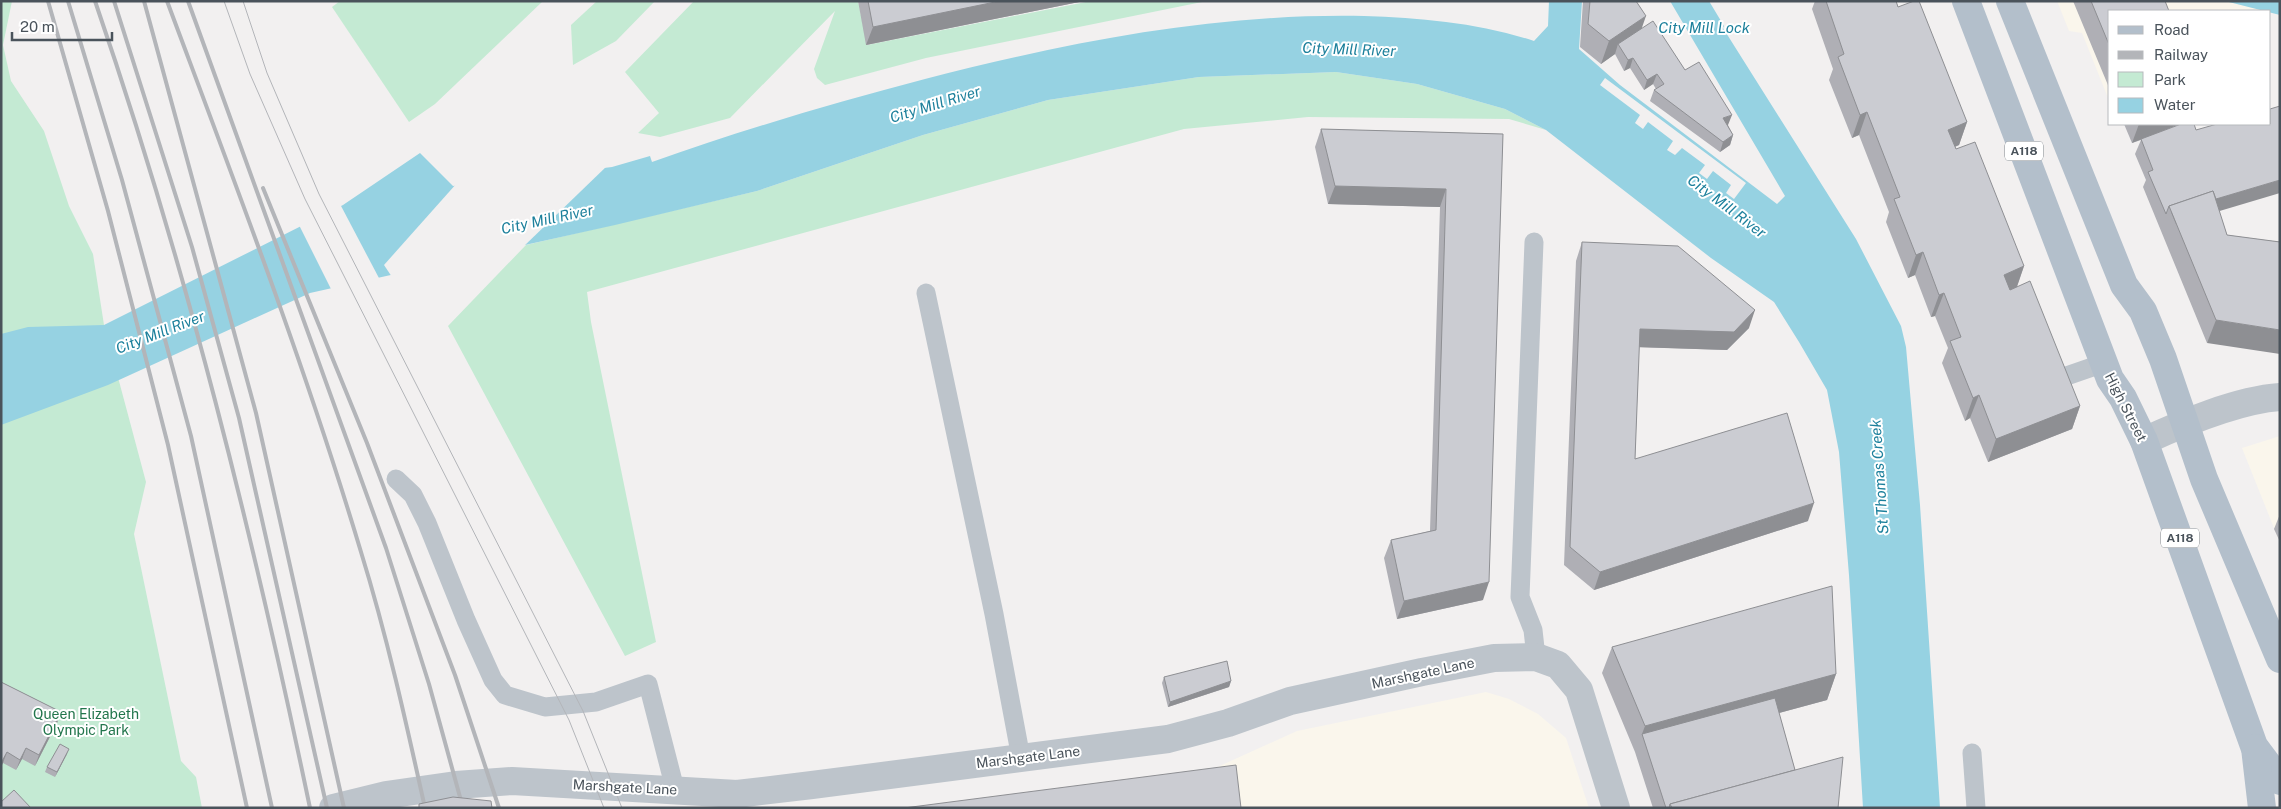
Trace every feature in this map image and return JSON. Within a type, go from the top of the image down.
[{"type":"main road","name":"High Street","points":[[1966,1],[2110,379],[2123,398],[2144,441],[2254,746],[2280,781]]},
{"type":"main road","points":[[2010,1],[2124,285],[2143,310],[2163,359],[2204,479],[2280,659]]},
{"type":"main road","name":"A118","points":[[2254,746],[2262,808]]},
{"type":"street","points":[[2144,441],[2184,423],[2262,399],[2280,397]]},
{"type":"street","name":"Marshgate Lane","points":[[333,808],[386,795],[456,785],[512,781],[676,789],[738,801],[1022,758],[1168,739],[1228,723],[1290,701],[1494,658],[1536,657],[1558,665],[1579,690],[1616,808]]},
{"type":"lane","points":[[1534,242],[1520,597],[1533,630],[1536,657]]},
{"type":"lane","points":[[926,293],[994,614],[1022,758]]},
{"type":"lane","points":[[2052,381],[2104,363]]},
{"type":"lane","points":[[396,479],[413,495],[493,680],[505,695],[545,707],[596,702],[648,684],[676,789]]},
{"type":"lane","points":[[1972,753],[1976,808]]},
{"type":"shaded area","points":[[2057,1],[2225,1],[2262,10],[2108,10],[2108,98],[2082,33],[2069,31]]},
{"type":"shaded area","points":[[2280,436],[2280,543],[2242,448]]},
{"type":"shaded area","points":[[1486,692],[1509,699],[1538,714],[1566,738],[1589,808],[918,808],[1213,769],[1297,731]]},
{"type":"green space","name":"Queen Elizabeth Olympic Park","points":[[1,1],[12,1],[3,45],[11,81],[44,131],[69,206],[93,254],[104,325],[146,482],[134,534],[181,761],[196,777],[202,808],[1,808]]},
{"type":"green space","points":[[340,1],[543,1],[435,104],[409,122],[332,7]]},
{"type":"green space","points":[[597,1],[655,1],[616,41],[573,65],[571,25]]},
{"type":"green space","points":[[694,1],[858,1],[867,45],[1091,1],[1207,1],[926,58],[825,85],[817,78],[814,69],[835,11],[730,118],[660,137],[638,133],[659,113],[625,72]]},
{"type":"green space","points":[[1336,72],[1417,84],[1505,109],[1546,130],[1509,119],[1308,117],[1184,129],[587,292],[591,322],[656,642],[625,656],[448,326],[526,245],[757,191],[923,135],[1048,100],[1199,77]]},
{"type":"water","points":[[1549,1],[1582,1],[1579,49],[1620,85],[1777,204],[1785,196],[1670,1],[1709,1],[1724,26],[1723,28],[1856,239],[1901,326],[1906,347],[1920,505],[1940,808],[1863,808],[1849,575],[1839,452],[1827,390],[1774,302],[1711,258],[1546,130],[1505,109],[1417,84],[1336,72],[1199,77],[1048,100],[923,135],[757,191],[615,225],[310,293],[108,385],[1,425],[1,334],[28,327],[104,325],[343,205],[420,153],[453,186],[612,167],[650,156],[652,162],[754,128],[925,79],[1033,53],[1143,32],[1253,19],[1308,16],[1364,16],[1450,22],[1534,41],[1548,26]]},
{"type":"water","points":[[2225,1],[2280,1],[2280,15],[2271,13],[2271,10],[2260,10]]},
{"type":"pier","points":[[1605,78],[1746,183],[1734,199],[1726,193],[1731,185],[1713,171],[1707,179],[1699,173],[1705,165],[1682,148],[1675,155],[1667,150],[1673,141],[1648,122],[1643,129],[1635,123],[1640,115],[1600,85]]},
{"type":"pier","points":[[608,165],[522,248],[392,277],[384,265],[457,183]]},
{"type":"pier","points":[[340,204],[380,280],[332,291],[299,225]]},
{"type":"building","points":[[868,1],[1000,1],[873,27]]},
{"type":"building","points":[[1590,1],[1636,1],[1646,16],[1609,41],[1588,24]]},
{"type":"building","points":[[1826,1],[1896,1],[1898,7],[1919,1],[1967,122],[1948,130],[1956,149],[1975,142],[2024,266],[2004,275],[2010,290],[2030,281],[2080,406],[1996,439],[1979,395],[1973,398],[1950,341],[1961,337],[1944,293],[1939,295],[1923,252],[1916,255],[1894,199],[1900,197],[1867,112],[1860,115],[1838,57],[1844,54]]},
{"type":"building","points":[[2091,1],[2165,1],[2169,10],[2108,10],[2108,42]]},
{"type":"building","points":[[1653,21],[1685,70],[1699,62],[1732,115],[1723,118],[1733,135],[1723,142],[1654,90],[1664,84],[1657,74],[1647,80],[1633,58],[1628,60],[1618,44]]},
{"type":"building","points":[[2280,106],[2280,180],[2216,199],[2213,191],[2169,206],[2166,214],[2148,172],[2153,170],[2141,139],[2178,125],[2194,125],[2196,130],[2214,125],[2271,125],[2271,109]]},
{"type":"building","points":[[1321,129],[1503,134],[1489,582],[1404,601],[1391,540],[1436,530],[1446,189],[1335,186]]},
{"type":"building","points":[[2213,191],[2227,235],[2280,242],[2280,330],[2216,320],[2169,206]]},
{"type":"building","points":[[1582,242],[1678,246],[1755,310],[1734,332],[1640,329],[1635,459],[1787,413],[1814,503],[1600,572],[1570,547]]},
{"type":"building","points":[[1832,586],[1836,674],[1645,726],[1612,647]]},
{"type":"building","points":[[1227,661],[1231,681],[1170,702],[1164,677]]},
{"type":"building","points":[[1,682],[61,712],[39,755],[26,748],[20,760],[7,752],[1,763]]},
{"type":"building","points":[[1775,698],[1795,770],[1670,804],[1669,808],[1666,808],[1642,734]]},
{"type":"building","points":[[60,744],[69,749],[57,772],[47,767]]},
{"type":"building","points":[[1843,757],[1838,808],[1672,808],[1670,804]]},
{"type":"building","points":[[1236,765],[1241,808],[904,808]]},
{"type":"building","points":[[14,790],[31,808],[1,808],[1,802]]},
{"type":"building","points":[[453,797],[491,801],[492,808],[419,808],[419,804]]},
{"type":"tram line","points":[[224,1],[250,74],[305,199],[569,720],[604,808]]},
{"type":"tram line","points":[[243,1],[267,73],[319,194],[583,711],[622,808]]},
{"type":"railway","points":[[48,1],[108,211],[168,445],[247,808]]},
{"type":"railway","points":[[68,1],[122,180],[191,436],[272,808]]},
{"type":"railway","points":[[95,1],[159,200],[215,401],[265,604],[310,808]]},
{"type":"railway","points":[[114,1],[192,247],[239,418],[327,808]]},
{"type":"railway","points":[[144,1],[256,413],[344,808]]},
{"type":"railway","points":[[167,1],[317,413],[361,552],[388,647],[425,808]]},
{"type":"railway","points":[[188,1],[386,548],[429,684],[463,808]]},
{"type":"railway","points":[[263,188],[367,443],[455,675],[499,808]]},
{"type":"water label","name":"City Mill Lock","points":[[1704,27]]},
{"type":"water label","name":"City Mill River","points":[[1349,49]]},
{"type":"water label","name":"City Mill River","points":[[935,104]]},
{"type":"water label","name":"City Mill River","points":[[1727,206]]},
{"type":"water label","name":"City Mill River","points":[[547,219]]},
{"type":"water label","name":"City Mill River","points":[[160,332]]},
{"type":"water label","name":"St Thomas Creek","points":[[1879,477]]}]
